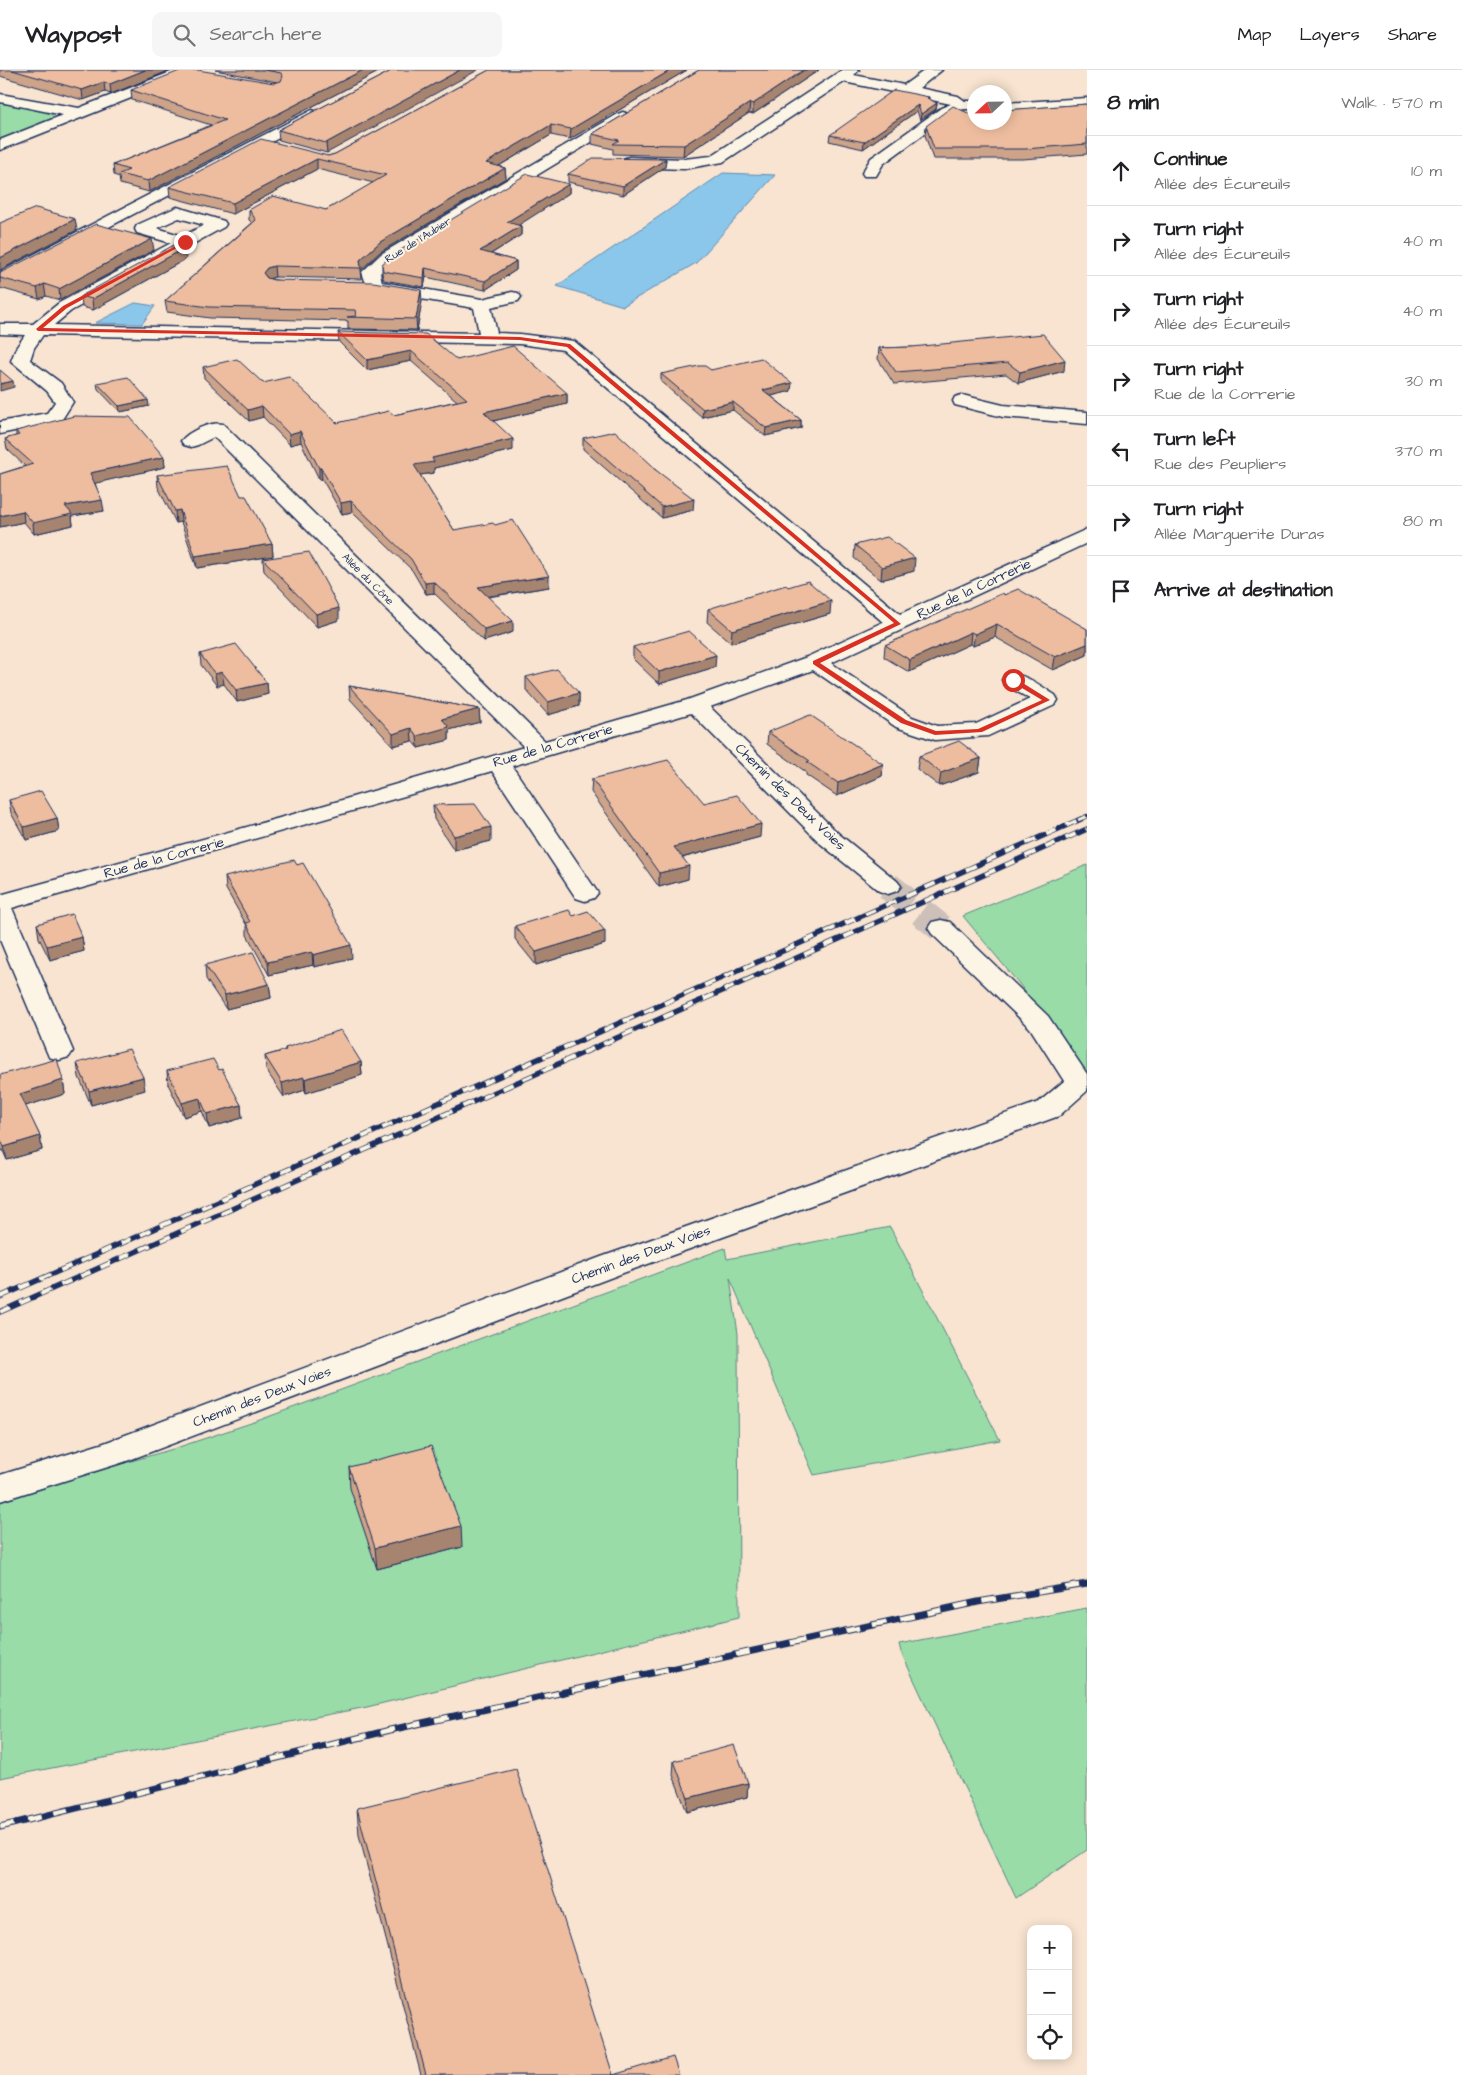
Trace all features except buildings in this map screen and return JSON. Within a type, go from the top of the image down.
[{"type":"street","points":[[906,90],[935,70]]},
{"type":"street","points":[[0,145],[188,71],[204,74]]},
{"type":"street","points":[[618,162],[684,164],[705,163],[717,159],[847,74],[967,105]]},
{"type":"street","points":[[0,98],[79,113]]},
{"type":"street","points":[[1012,107],[1087,102]]},
{"type":"street","points":[[870,173],[877,161],[946,111],[967,105]]},
{"type":"street","points":[[2,276],[324,108]]},
{"type":"street","name":"Rue de l'Aubier","points":[[374,286],[371,272],[387,258],[635,110]]},
{"type":"street","points":[[261,142],[286,148]]},
{"type":"street","points":[[553,159],[581,160]]},
{"type":"street","points":[[0,428],[54,417],[64,402],[54,387],[20,361],[25,348],[38,329],[65,307],[185,242]]},
{"type":"street","points":[[354,286],[374,286],[482,304],[512,297]]},
{"type":"street","points":[[482,304],[489,338]]},
{"type":"street","points":[[0,329],[520,338],[568,345],[898,624]]},
{"type":"street","points":[[962,401],[1003,411],[1087,418]]},
{"type":"street","name":"Allée du Cône","points":[[191,441],[216,428],[540,750]]},
{"type":"street","name":"Rue de la Correrie","points":[[0,903],[695,705],[815,662],[1087,535]]},
{"type":"street","points":[[815,662],[904,722],[935,733],[980,730],[1047,700],[1013,680]]},
{"type":"street","name":"Chemin des Deux Voies","points":[[695,705],[830,839],[888,886]]},
{"type":"street","points":[[498,762],[585,893]]},
{"type":"street","points":[[0,909],[59,1051]]},
{"type":"street","name":"Chemin des Deux Voies","points":[[0,1488],[113,1454],[612,1264],[1049,1109],[1079,1083],[1039,1022],[941,928]]},
{"type":"green space","points":[[0,103],[51,112],[53,119],[0,140]]},
{"type":"green space","points":[[1087,865],[1087,1079],[1020,985],[963,916]]},
{"type":"green space","points":[[890,1227],[1000,1440],[814,1475],[730,1278],[738,1334],[739,1617],[367,1707],[0,1778],[0,1499],[173,1449],[257,1421],[725,1248],[727,1259]]},
{"type":"green space","points":[[1087,1608],[1087,1850],[1016,1898],[901,1652],[899,1644]]},
{"type":"water","points":[[723,173],[775,175],[696,263],[623,306],[557,286]]},
{"type":"water","points":[[135,303],[155,306],[142,324],[95,323]]},
{"type":"tunnel","points":[[888,886],[941,928]]},
{"type":"railway","points":[[1078,820],[1087,816]]},
{"type":"railway","points":[[0,1297],[1081,819]]},
{"type":"railway","points":[[0,1312],[1087,829]]},
{"type":"railway","points":[[0,1827],[390,1730],[978,1602],[1087,1584]]},
{"type":"route","points":[[185,242],[65,307],[38,329],[520,338],[568,345],[898,624],[815,662],[904,722],[935,733],[980,730],[1047,700],[1013,680]]}]
